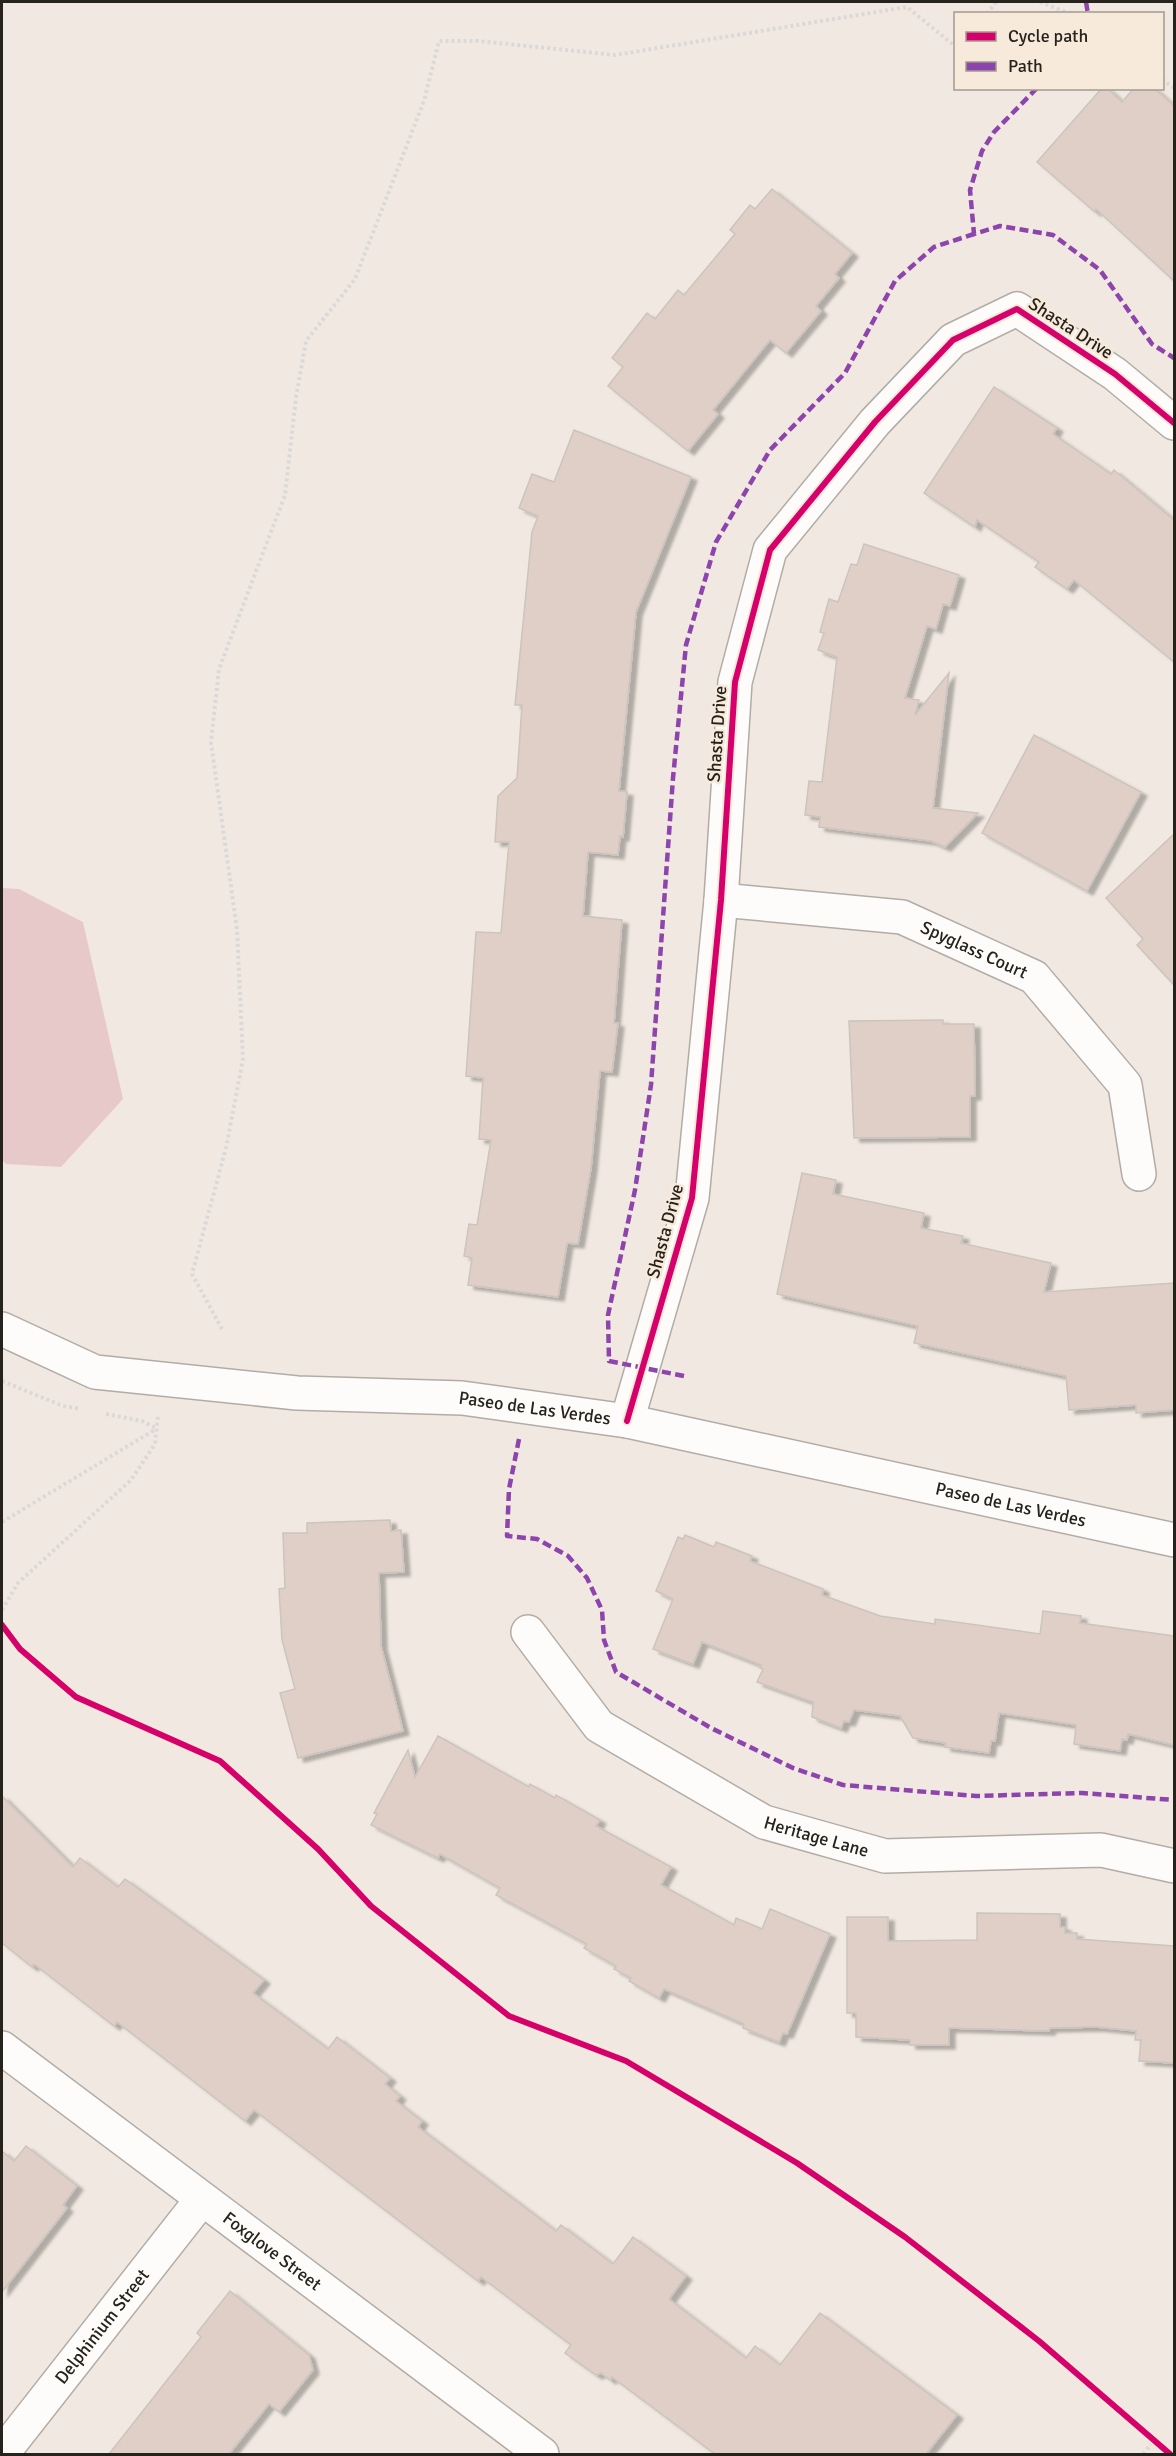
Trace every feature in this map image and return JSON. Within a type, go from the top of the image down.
[{"type":"street","name":"Shasta Drive","points":[[627,1421],[692,1198],[721,900],[735,682],[770,550],[875,422],[953,340],[1017,309],[1115,374],[1174,423]]},
{"type":"street","name":"Spyglass Court","points":[[721,900],[902,917],[1034,977],[1125,1085],[1139,1174]]},
{"type":"street","name":"Paseo de Las Verdes","points":[[2,1329],[95,1372],[297,1393],[462,1398],[627,1421],[1174,1540]]},
{"type":"street","name":"Heritage Lane","points":[[528,1632],[599,1726],[765,1822],[885,1856],[1101,1850],[1174,1866]]},
{"type":"street","name":"Foxglove Street","points":[[2,2048],[543,2454]]},
{"type":"street","name":"Delphinium Street","points":[[2,2454],[202,2199]]},
{"type":"path","points":[[1040,2],[1066,12]]},
{"type":"path","points":[[222,1329],[192,1274],[226,1148],[243,1059],[237,930],[211,742],[219,669],[285,495],[296,397],[306,341],[355,279],[424,101],[439,41],[478,41],[615,55],[907,7],[954,45]]},
{"type":"path","points":[[2,1610],[18,1582],[131,1480],[155,1444],[160,1378]]},
{"type":"path","points":[[2,1522],[157,1429]]},
{"type":"path","points":[[1143,2454],[1152,2441],[1161,2448]]},
{"type":"shaded area","points":[[2,888],[19,889],[83,922],[123,1099],[61,1167],[6,1164],[2,1160]]},
{"type":"building","points":[[1100,90],[1109,90],[1122,102],[1132,90],[1156,90],[1174,106],[1174,281],[1096,209],[1095,212],[1037,162]]},
{"type":"building","points":[[772,189],[852,253],[835,274],[839,278],[816,306],[821,311],[786,353],[770,340],[713,410],[718,414],[688,451],[608,386],[623,367],[612,358],[647,313],[655,319],[678,290],[684,295],[735,234],[730,230],[750,205],[755,209]]},
{"type":"building","points":[[994,387],[1057,428],[1053,434],[1111,474],[1114,470],[1174,520],[1174,662],[1074,580],[1067,589],[1035,567],[1039,562],[977,520],[975,527],[924,493]]},
{"type":"building","points":[[574,430],[691,477],[636,612],[619,791],[627,792],[623,837],[620,836],[618,855],[588,852],[583,916],[622,920],[614,1023],[618,1023],[612,1072],[600,1071],[591,1168],[578,1244],[567,1243],[558,1297],[468,1285],[472,1258],[464,1256],[469,1224],[477,1225],[491,1140],[479,1139],[483,1078],[466,1076],[476,932],[501,933],[509,842],[495,842],[498,796],[517,778],[522,705],[515,705],[532,532],[538,516],[519,508],[532,474],[554,482]]},
{"type":"building","points":[[864,544],[959,575],[950,606],[943,604],[936,629],[927,626],[905,698],[919,700],[915,715],[949,673],[933,808],[978,813],[945,847],[931,841],[819,827],[820,817],[805,815],[809,781],[822,782],[837,657],[818,650],[824,633],[820,632],[829,599],[838,602],[851,564],[857,565]]},
{"type":"building","points":[[1034,735],[1141,792],[1087,891],[982,833]]},
{"type":"building","points":[[1174,834],[1174,985],[1137,945],[1143,939],[1106,898]]},
{"type":"building","points":[[943,1020],[943,1024],[974,1024],[975,1096],[970,1096],[970,1137],[854,1138],[849,1021]]},
{"type":"building","points":[[802,1173],[836,1180],[833,1194],[924,1213],[921,1228],[963,1236],[961,1243],[1051,1263],[1044,1292],[1174,1283],[1174,1410],[1136,1413],[1136,1405],[1069,1410],[1066,1376],[914,1343],[918,1326],[777,1294]]},
{"type":"building","points":[[390,1520],[391,1531],[401,1530],[404,1572],[379,1573],[381,1646],[403,1731],[298,1758],[280,1693],[295,1689],[282,1640],[279,1589],[285,1588],[283,1533],[307,1533],[307,1523]]},
{"type":"building","points":[[685,1535],[714,1547],[716,1542],[752,1556],[750,1561],[823,1589],[822,1595],[880,1616],[935,1624],[935,1619],[1040,1634],[1043,1611],[1081,1616],[1080,1623],[1174,1636],[1174,1745],[1128,1734],[1127,1740],[1122,1739],[1120,1751],[1074,1744],[1076,1725],[999,1713],[995,1741],[991,1741],[989,1753],[945,1747],[946,1743],[913,1738],[900,1716],[854,1710],[849,1722],[844,1721],[841,1728],[812,1717],[813,1702],[757,1682],[763,1669],[760,1668],[761,1665],[702,1642],[693,1664],[653,1649],[673,1599],[656,1591],[678,1537],[683,1539]]},
{"type":"building","points":[[438,1736],[529,1787],[530,1784],[555,1798],[556,1795],[600,1820],[596,1826],[671,1867],[661,1885],[734,1925],[736,1918],[762,1929],[770,1909],[830,1934],[787,2034],[783,2033],[779,2042],[743,2028],[744,2024],[664,1989],[659,1998],[629,1981],[631,1978],[614,1969],[616,1966],[584,1948],[587,1944],[496,1895],[500,1888],[440,1854],[438,1858],[371,1825],[377,1814],[374,1813],[408,1750],[415,1777]]},
{"type":"building","points":[[2,1796],[73,1867],[80,1858],[118,1887],[125,1879],[264,1980],[253,1993],[328,2049],[337,2037],[390,2078],[385,2084],[400,2096],[396,2101],[422,2121],[418,2127],[556,2231],[561,2225],[613,2264],[633,2237],[686,2276],[669,2299],[746,2358],[755,2346],[780,2365],[820,2313],[957,2415],[926,2454],[715,2454],[612,2377],[610,2380],[601,2373],[596,2375],[565,2353],[571,2345],[481,2277],[478,2281],[254,2110],[245,2121],[117,2022],[114,2026],[34,1964],[32,1967],[2,1943]]},
{"type":"building","points":[[977,1913],[1060,1914],[1060,1927],[1065,1927],[1065,1933],[1077,1933],[1077,1939],[1174,1946],[1174,2063],[1139,2061],[1141,2040],[1135,2040],[1136,2031],[1096,2027],[1050,2028],[1049,2031],[949,2028],[949,2045],[910,2045],[910,2040],[856,2037],[856,2013],[847,2013],[847,1917],[888,1917],[888,1941],[977,1940]]},
{"type":"building","points":[[26,2146],[77,2186],[63,2205],[67,2208],[2,2292],[2,2151],[14,2161]]},
{"type":"building","points":[[230,2291],[309,2355],[313,2370],[279,2412],[269,2404],[229,2454],[109,2454],[201,2337],[197,2333]]},
{"type":"marked path","points":[[1086,2],[1088,12]]},
{"type":"marked path","points":[[1035,90],[994,132],[982,151],[970,190],[974,234],[1000,226],[1053,235],[1100,270],[1152,344],[1174,358]]},
{"type":"marked path","points":[[684,1376],[609,1361],[608,1315],[635,1190],[651,1085],[673,778],[686,645],[716,542],[770,450],[845,373],[895,281],[934,247],[974,234]]},
{"type":"marked path","points":[[519,1439],[509,1489],[507,1536],[537,1539],[568,1556],[587,1578],[602,1610],[604,1640],[616,1672],[711,1728],[793,1768],[843,1785],[976,1796],[1082,1793],[1174,1800]]},
{"type":"cycle path","points":[[627,1421],[692,1198],[721,900],[735,682],[770,550],[875,422],[953,340],[1017,309],[1115,374],[1174,423]]},
{"type":"cycle path","points":[[2,1625],[20,1649],[76,1697],[220,1761],[318,1849],[371,1906],[509,2016],[626,2061],[797,2163],[905,2237],[1039,2341],[1170,2454]]}]
